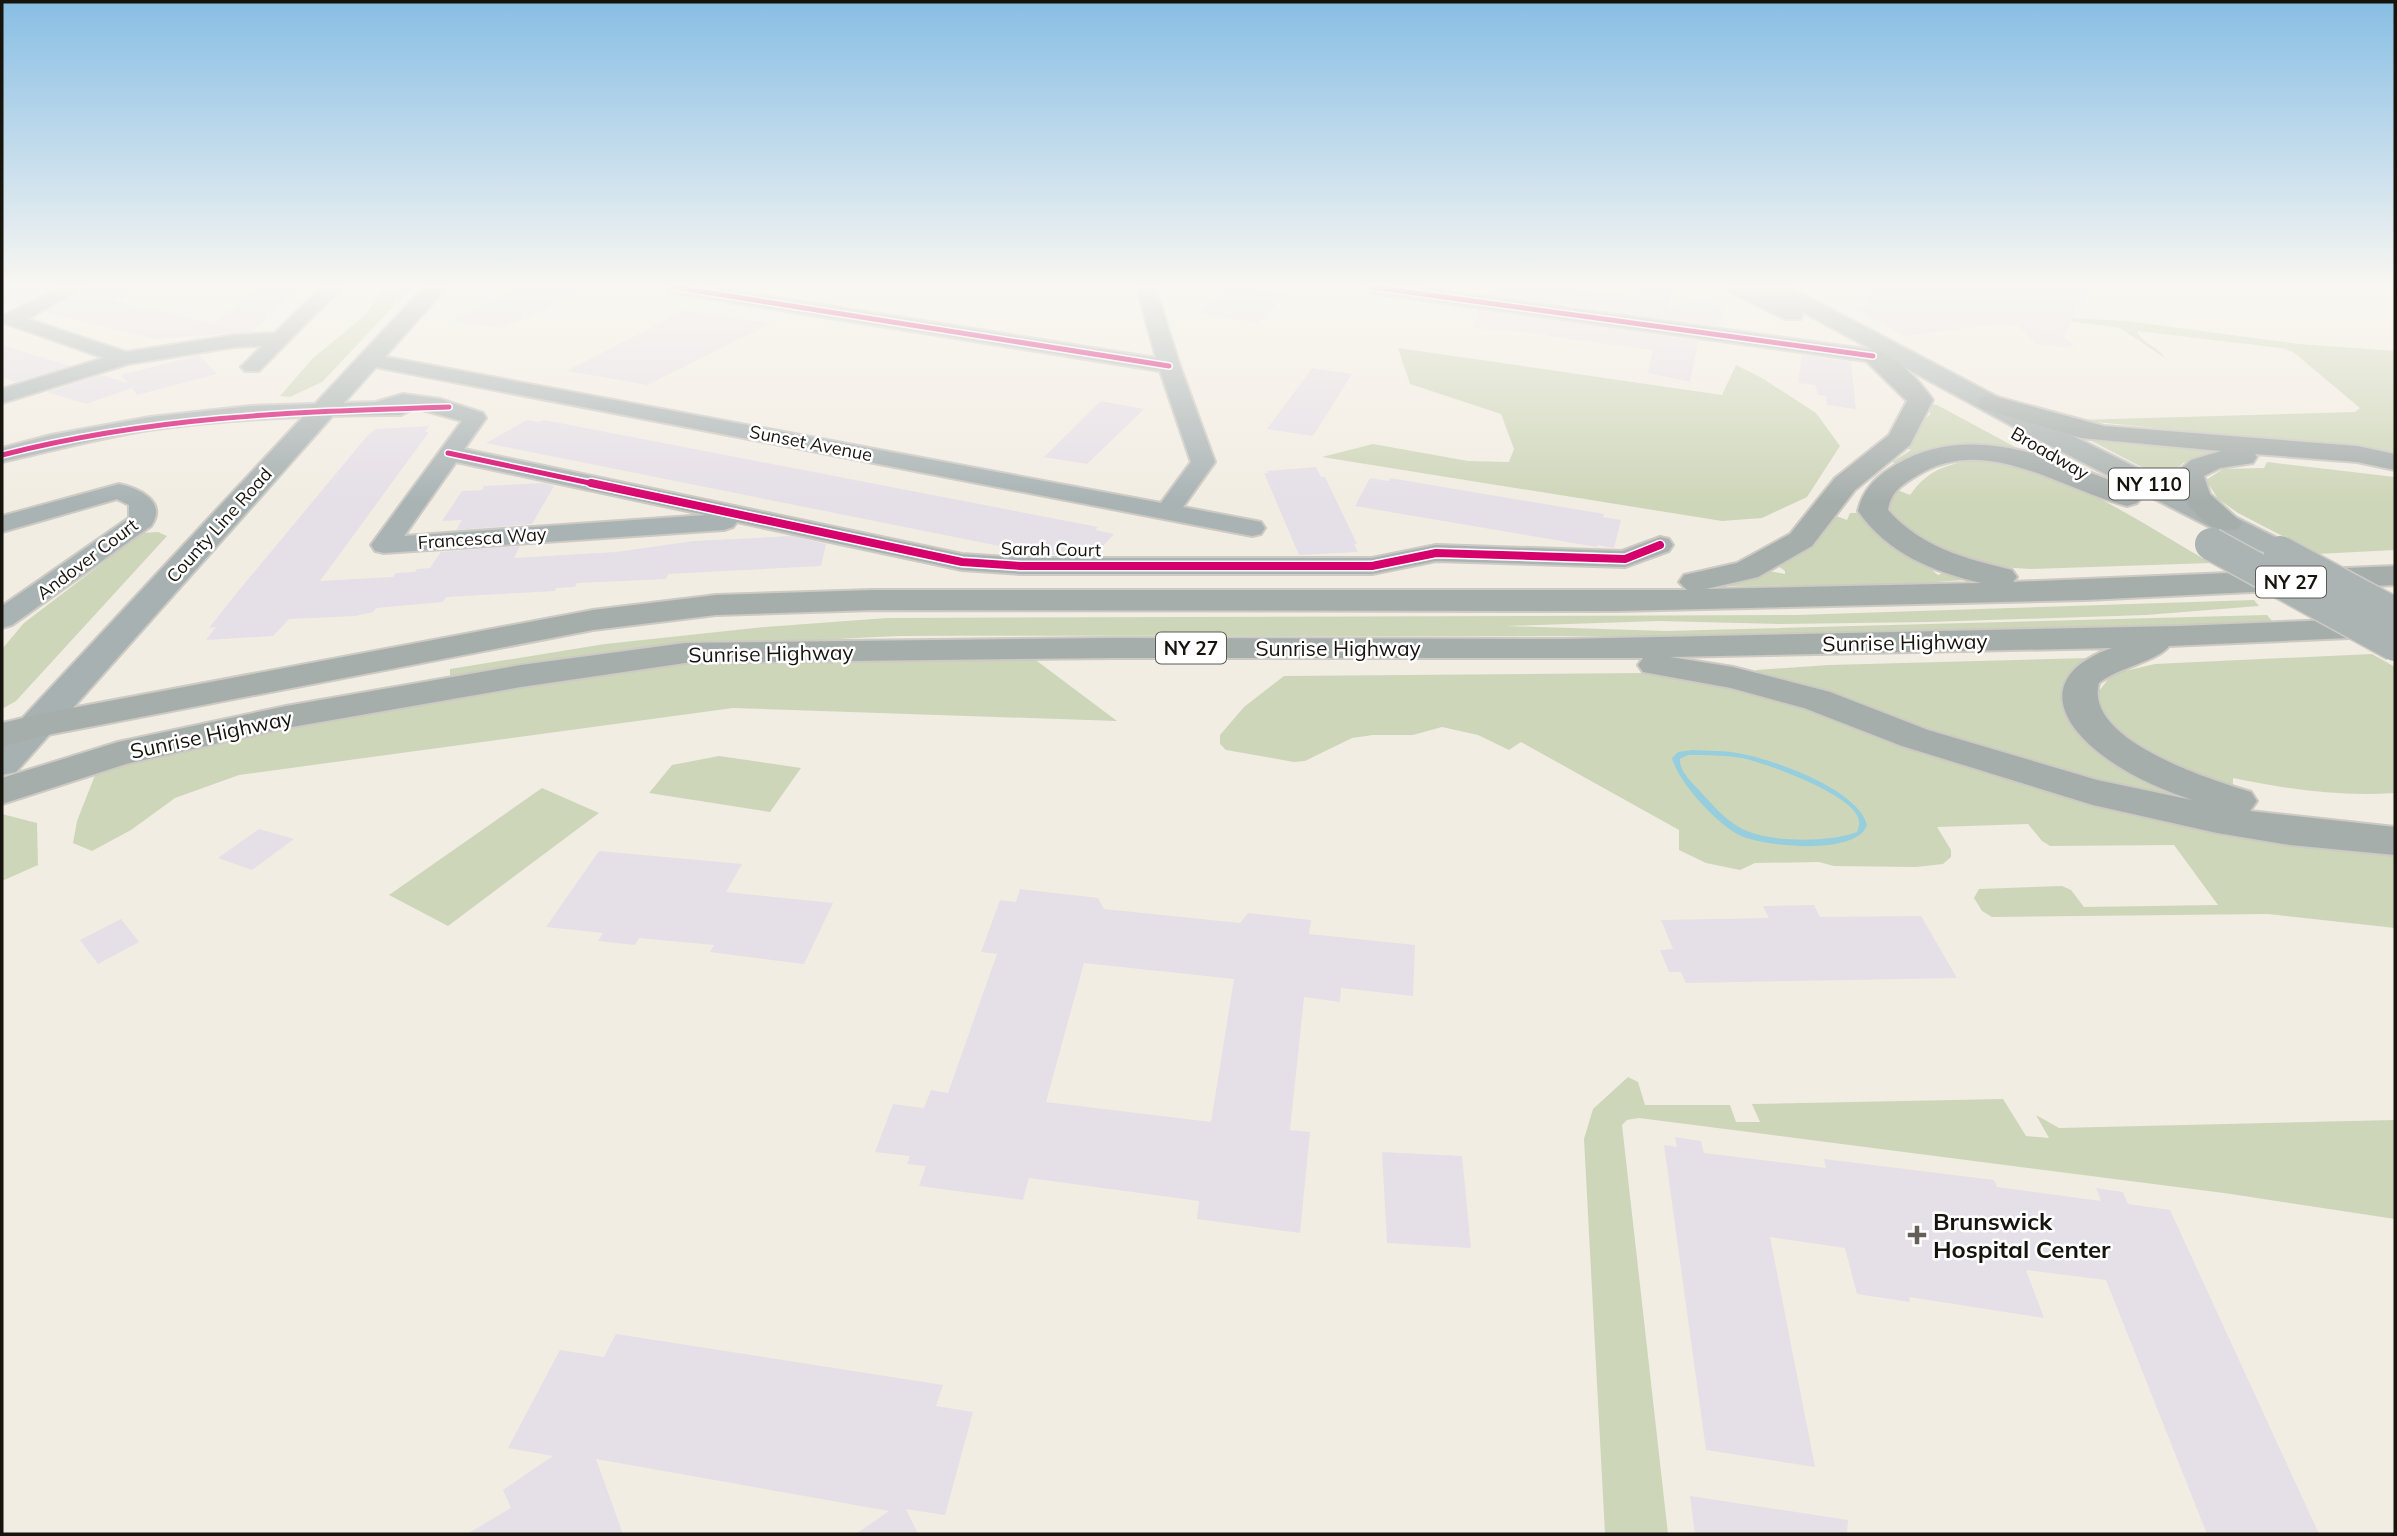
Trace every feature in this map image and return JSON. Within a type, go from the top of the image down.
[{"type":"highway","points":[[1617,601],[1747,570],[1801,540],[1845,484],[1900,439],[1920,400],[1904,382],[1876,359]]},
{"type":"highway","points":[[1990,403],[2081,430],[2104,434],[2357,454],[2395,461]]},
{"type":"highway","points":[[2087,590],[1972,572],[1946,565],[1906,545],[1885,528],[1873,511],[1875,496],[1895,476],[1929,458],[1956,453],[1987,454],[2021,460],[2127,497]]},
{"type":"highway","points":[[2219,534],[2192,491],[2189,474],[2198,466],[2218,459],[2253,458],[2352,467],[2395,474]]},
{"type":"highway","name":"Sunrise Highway","points":[[2,735],[40,724],[485,639],[716,605],[873,600],[1617,601],[2087,590],[2395,576]]},
{"type":"highway","name":"Sunrise Highway","points":[[2,791],[118,754],[286,717],[521,676],[685,653],[1111,648],[1563,649],[2179,636],[2395,628]]},
{"type":"highway","points":[[2179,636],[2103,664],[2085,675],[2078,693],[2082,710],[2099,732],[2156,772],[2196,790],[2248,804],[2331,814],[2395,815]]},
{"type":"highway","points":[[1563,649],[1733,678],[1817,700],[1916,738],[2093,792],[2217,820],[2290,831],[2395,841]]},
{"type":"main road","name":"Broadway","points":[[1878,359],[2127,497],[2219,534],[2264,543],[2395,614]]},
{"type":"main road","name":"Broadway","points":[[1907,359],[1990,403],[2219,534],[2395,645]]},
{"type":"main road","name":"County Line Road","points":[[2,763],[370,360]]},
{"type":"street","points":[[2,396],[123,359]]},
{"type":"street","points":[[252,367],[260,359]]},
{"type":"street","points":[[1123,359],[1169,366]]},
{"type":"street","points":[[1167,359],[1203,462],[1168,511]]},
{"type":"street","name":"Sunset Avenue","points":[[370,360],[1252,528]]},
{"type":"street","name":"Francesca Way","points":[[2,455],[104,430],[175,419],[324,409],[379,408],[378,415],[434,414],[449,407],[475,418],[384,545],[765,519]]},
{"type":"street","name":"Sarah Court","points":[[448,453],[962,562],[1021,566],[1372,566],[1436,553],[1625,559],[1660,545]]},
{"type":"street","name":"Andover Court","points":[[2,524],[119,491],[141,501],[142,521],[2,619]]},
{"type":"green space","points":[[312,359],[344,359],[322,382],[290,397],[280,396]]},
{"type":"green space","points":[[1402,359],[1472,359],[1722,395],[1736,365],[1762,378],[1816,413],[1840,446],[1807,497],[1762,518],[1722,521],[1322,457],[1373,444],[1468,461],[1509,462],[1514,449],[1501,414],[1410,384]]},
{"type":"green space","points":[[2301,359],[2395,359],[2395,452],[2076,420],[2355,412],[2360,408]]},
{"type":"green space","points":[[1929,404],[1937,405],[2030,455],[1997,451],[1900,465],[1892,462],[1911,450],[1901,446],[1930,414]]},
{"type":"green space","points":[[2082,436],[2218,452],[2183,463],[2173,473],[2174,484]]},
{"type":"green space","points":[[1986,460],[2016,466],[2075,486],[2211,563],[2030,569],[2000,567],[1951,555],[1943,558],[1886,516],[1886,502],[1895,489],[1910,495],[1934,472],[1952,464]]},
{"type":"green space","points":[[2267,462],[2395,477],[2395,550],[2317,554],[2238,513],[2218,499],[2206,480],[2223,469],[2264,468]]},
{"type":"green space","points":[[1850,513],[1860,513],[1883,539],[1934,568],[1933,571],[1938,575],[1945,572],[1965,580],[1891,585],[1726,586],[1769,571],[1785,574],[1778,566],[1831,514],[1847,520]]},
{"type":"green space","points":[[158,532],[167,536],[16,701],[2,709],[2,649],[24,623],[142,533]]},
{"type":"green space","points":[[2254,600],[2259,606],[2146,615],[1928,622],[1783,624],[1659,621],[1506,626],[1666,631],[2267,615],[2273,622],[2102,629],[1759,635],[900,636],[675,653],[450,680],[450,669],[605,644],[765,627],[887,618],[1796,615]]},
{"type":"green space","points":[[1021,649],[1117,721],[733,708],[239,775],[175,798],[131,830],[92,851],[73,843],[77,821],[101,760],[651,658]]},
{"type":"green space","points":[[2372,654],[2395,667],[2395,793],[2314,791],[2233,778],[2233,787],[2198,776],[2147,755],[2117,734],[2103,718],[2096,695],[2112,674],[2155,664]]},
{"type":"green space","points":[[2089,658],[2092,661],[2070,675],[2064,690],[2172,789],[2169,801],[2068,777],[1758,674],[1756,670],[1829,665]]},
{"type":"green space","points":[[1646,673],[1694,677],[1742,686],[1923,746],[2368,849],[2395,850],[2395,928],[2268,914],[1992,917],[1982,911],[1974,898],[1979,889],[2062,886],[2071,890],[2084,907],[2218,905],[2174,845],[2050,846],[2042,841],[2028,824],[1937,827],[1951,850],[1951,857],[1943,864],[1916,867],[1834,866],[1819,862],[1755,863],[1740,870],[1706,863],[1679,850],[1679,830],[1521,742],[1509,750],[1478,735],[1442,727],[1413,735],[1352,738],[1305,761],[1294,762],[1226,750],[1220,744],[1220,735],[1244,707],[1284,676]]},
{"type":"green space","points":[[719,756],[801,768],[770,812],[649,793],[672,765]]},
{"type":"green space","points":[[542,788],[599,813],[448,926],[389,895]]},
{"type":"green space","points":[[2,814],[37,823],[38,865],[2,881]]},
{"type":"green space","points":[[1628,1077],[1638,1082],[1645,1105],[1730,1105],[1736,1122],[1760,1122],[1752,1104],[2003,1099],[2026,1136],[2049,1138],[2036,1115],[2059,1128],[2395,1120],[2395,1219],[2224,1193],[1639,1118],[1627,1120],[1622,1125],[1668,1534],[1605,1534],[1584,1139],[1593,1109]]},
{"type":"water","points":[[1692,750],[1736,753],[1793,770],[1832,788],[1860,812],[1867,825],[1860,835],[1828,845],[1768,843],[1739,835],[1720,822],[1690,790],[1672,758],[1678,752]],"holes":[[[1688,755],[1742,758],[1808,782],[1843,801],[1854,811],[1859,822],[1857,832],[1845,836],[1797,840],[1764,836],[1739,827],[1718,810],[1683,772],[1680,759]]]},
{"type":"building","points":[[2,359],[46,359],[70,366],[16,382],[2,377]]},
{"type":"building","points":[[185,359],[202,359],[217,374],[137,395],[132,388],[86,404],[47,392],[101,375],[128,383],[121,375]]},
{"type":"building","points":[[591,359],[700,359],[647,385],[567,371]]},
{"type":"building","points":[[1651,359],[1695,359],[1690,382],[1648,373]]},
{"type":"building","points":[[1801,359],[1851,362],[1856,409],[1827,405],[1826,396],[1818,395],[1815,385],[1798,383]]},
{"type":"building","points":[[1312,368],[1352,374],[1313,436],[1267,429]]},
{"type":"building","points":[[1101,401],[1144,409],[1087,464],[1044,457]]},
{"type":"building","points":[[527,420],[544,420],[1098,527],[1095,530],[1114,534],[1095,555],[1068,552],[1065,555],[1044,555],[486,443]]},
{"type":"building","points":[[429,426],[425,432],[429,432],[320,581],[393,577],[396,573],[415,572],[417,569],[430,568],[441,552],[520,546],[514,558],[616,552],[694,541],[792,536],[826,544],[821,566],[668,574],[666,579],[577,583],[575,587],[556,588],[555,591],[446,597],[443,602],[376,608],[373,612],[355,616],[289,619],[273,636],[206,640],[216,627],[209,628],[235,595],[368,435],[376,429]]},
{"type":"building","points":[[1316,467],[1321,477],[1325,477],[1357,544],[1354,544],[1358,552],[1299,555],[1264,473]]},
{"type":"building","points":[[1370,478],[1389,481],[1390,478],[1604,514],[1603,517],[1621,520],[1614,548],[1355,506]]},
{"type":"building","points":[[544,483],[554,486],[532,524],[456,530],[462,520],[442,521],[462,491],[482,490],[484,486]]},
{"type":"building","points":[[259,829],[294,839],[252,870],[218,858]]},
{"type":"building","points":[[599,851],[742,864],[726,892],[833,903],[804,964],[710,952],[714,945],[639,938],[635,945],[598,941],[603,933],[546,927]]},
{"type":"building","points":[[1020,889],[1098,898],[1104,909],[1240,923],[1248,913],[1311,920],[1309,934],[1415,945],[1413,996],[1341,988],[1340,1002],[1304,997],[1290,1130],[1310,1132],[1300,1233],[1197,1219],[1199,1201],[1029,1178],[1023,1200],[919,1186],[926,1166],[907,1164],[910,1156],[875,1152],[893,1104],[924,1108],[931,1090],[948,1093],[997,954],[981,952],[1000,900],[1016,902]],"holes":[[[1084,963],[1234,979],[1211,1122],[1046,1102]]]},
{"type":"building","points":[[1814,905],[1820,917],[1921,916],[1957,978],[1686,983],[1681,972],[1669,972],[1660,950],[1673,949],[1661,920],[1769,918],[1763,906]]},
{"type":"building","points":[[121,919],[139,942],[98,964],[80,940]]},
{"type":"building","points":[[1675,1137],[1701,1141],[1704,1153],[1826,1168],[1824,1159],[1994,1180],[1997,1187],[2101,1201],[2096,1188],[2123,1192],[2128,1204],[2170,1210],[2319,1534],[2207,1534],[2106,1280],[2026,1270],[2044,1318],[1909,1297],[1910,1302],[1857,1294],[1845,1248],[1770,1237],[1815,1467],[1706,1450],[1664,1145],[1677,1147]]},
{"type":"building","points":[[1382,1152],[1462,1156],[1471,1248],[1387,1243]]},
{"type":"building","points":[[616,1334],[943,1385],[936,1406],[973,1412],[945,1515],[906,1509],[918,1534],[856,1534],[889,1511],[596,1459],[623,1534],[467,1534],[511,1508],[503,1490],[553,1456],[508,1448],[560,1350],[604,1357]]},
{"type":"building","points":[[1690,1496],[1848,1520],[1847,1534],[1695,1534]]},
{"type":"cycle path","points":[[1123,359],[1169,366]]},
{"type":"cycle path","points":[[2,455],[58,441],[169,422],[279,413],[449,407]]},
{"type":"cycle path","points":[[448,453],[962,562],[1021,566],[1372,566],[1436,553],[1625,559],[1660,545]]},
{"type":"place","name":"Brunswick Hospital Center","points":[[1917,1235]]}]
